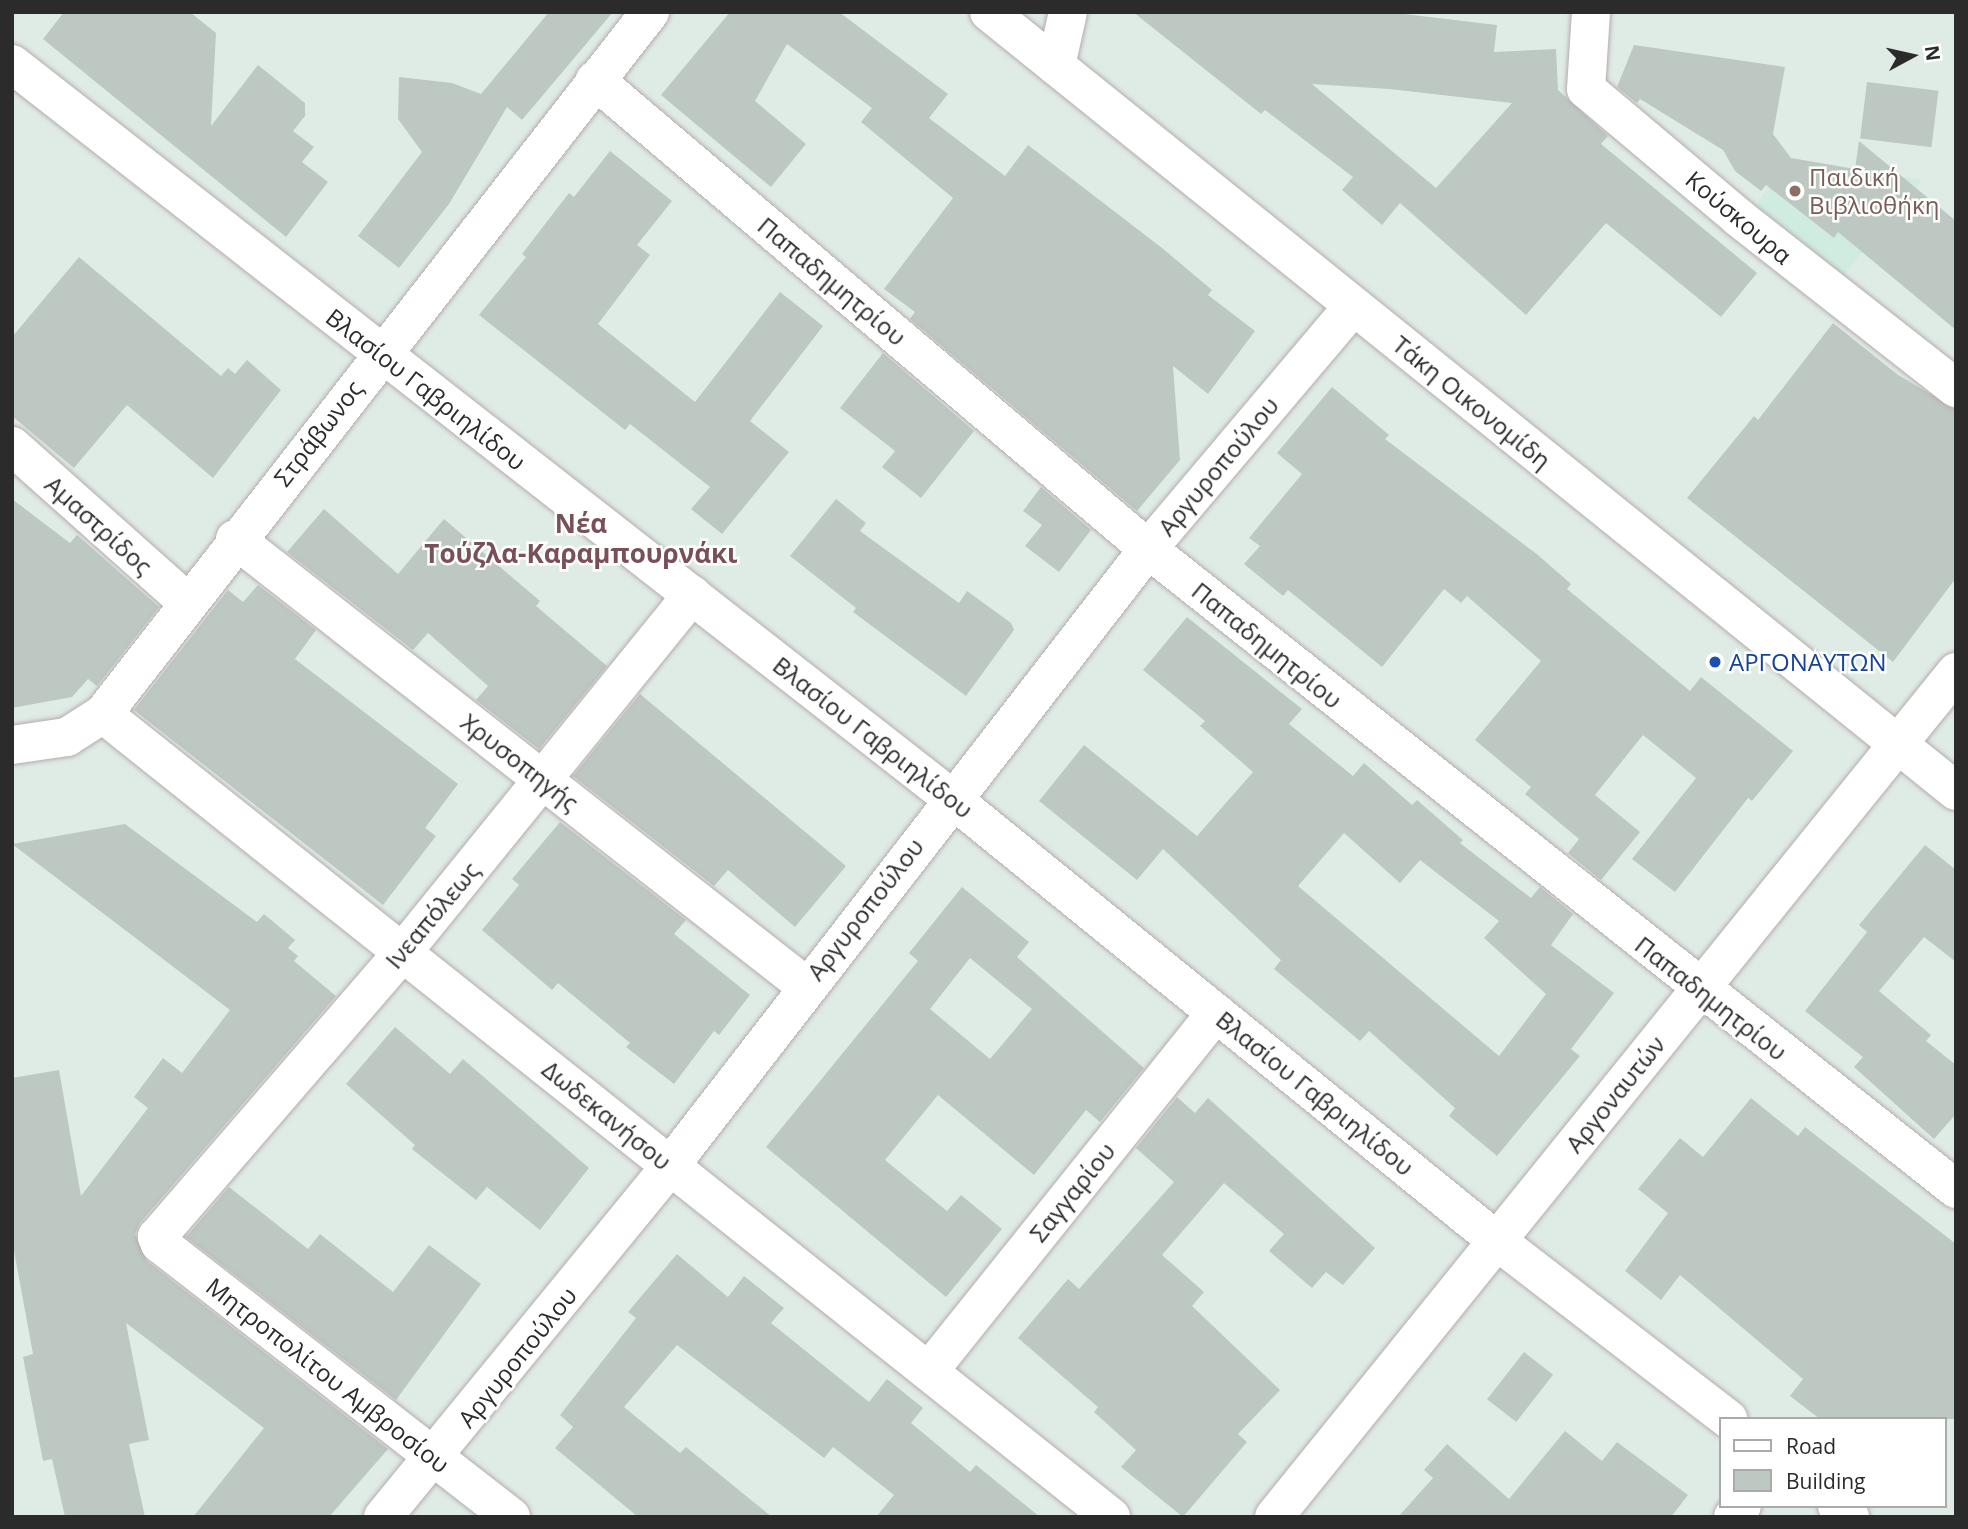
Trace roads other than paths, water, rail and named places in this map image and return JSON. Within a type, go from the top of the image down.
[{"type":"street","name":"Στράβωνος","points":[[12,745],[67,737],[103,714],[235,539],[650,12]]},
{"type":"street","name":"Τάκη Οικονομίδη","points":[[989,12],[1956,791]]},
{"type":"street","points":[[1056,66],[1068,12]]},
{"type":"street","name":"Κούσκουρα","points":[[1591,12],[1586,89],[1830,292],[1956,388]]},
{"type":"street","name":"Βλασίου Γαβριηλίδου","points":[[12,64],[951,798],[1497,1241],[1725,1417]]},
{"type":"street","name":"Παπαδημητρίου","points":[[595,80],[1147,549],[1699,990],[1956,1189]]},
{"type":"street","name":"Αργυροπούλου","points":[[383,1517],[434,1459],[670,1166],[951,798],[1147,549],[1353,306]]},
{"type":"street","name":"Αμαστρίδος","points":[[12,446],[188,603]]},
{"type":"street","name":"Χρυσοπηγής","points":[[235,539],[806,986]]},
{"type":"street","name":"Ινεαπόλεως","points":[[161,1227],[402,953],[692,595]]},
{"type":"street","name":"Αργοναυτών","points":[[1274,1517],[1956,672]]},
{"type":"street","name":"Δωδεκανήσου","points":[[103,714],[1111,1517]]},
{"type":"street","name":"Σαγγαρίου","points":[[929,1371],[1216,1013]]},
{"type":"street","name":"Μητροπολίτου Αμβροσίου","points":[[161,1227],[160,1244],[512,1517]]},
{"type":"place","name":"Παιδική Βιβλιοθήκη","points":[[1795,191]]},
{"type":"place","name":"ΑΡΓΟΝΑΥΤΩΝ","points":[[1715,662]]},
{"type":"district","name":"Νέα Τούζλα-Καραμπουρνάκι","points":[[581,539]]}]
